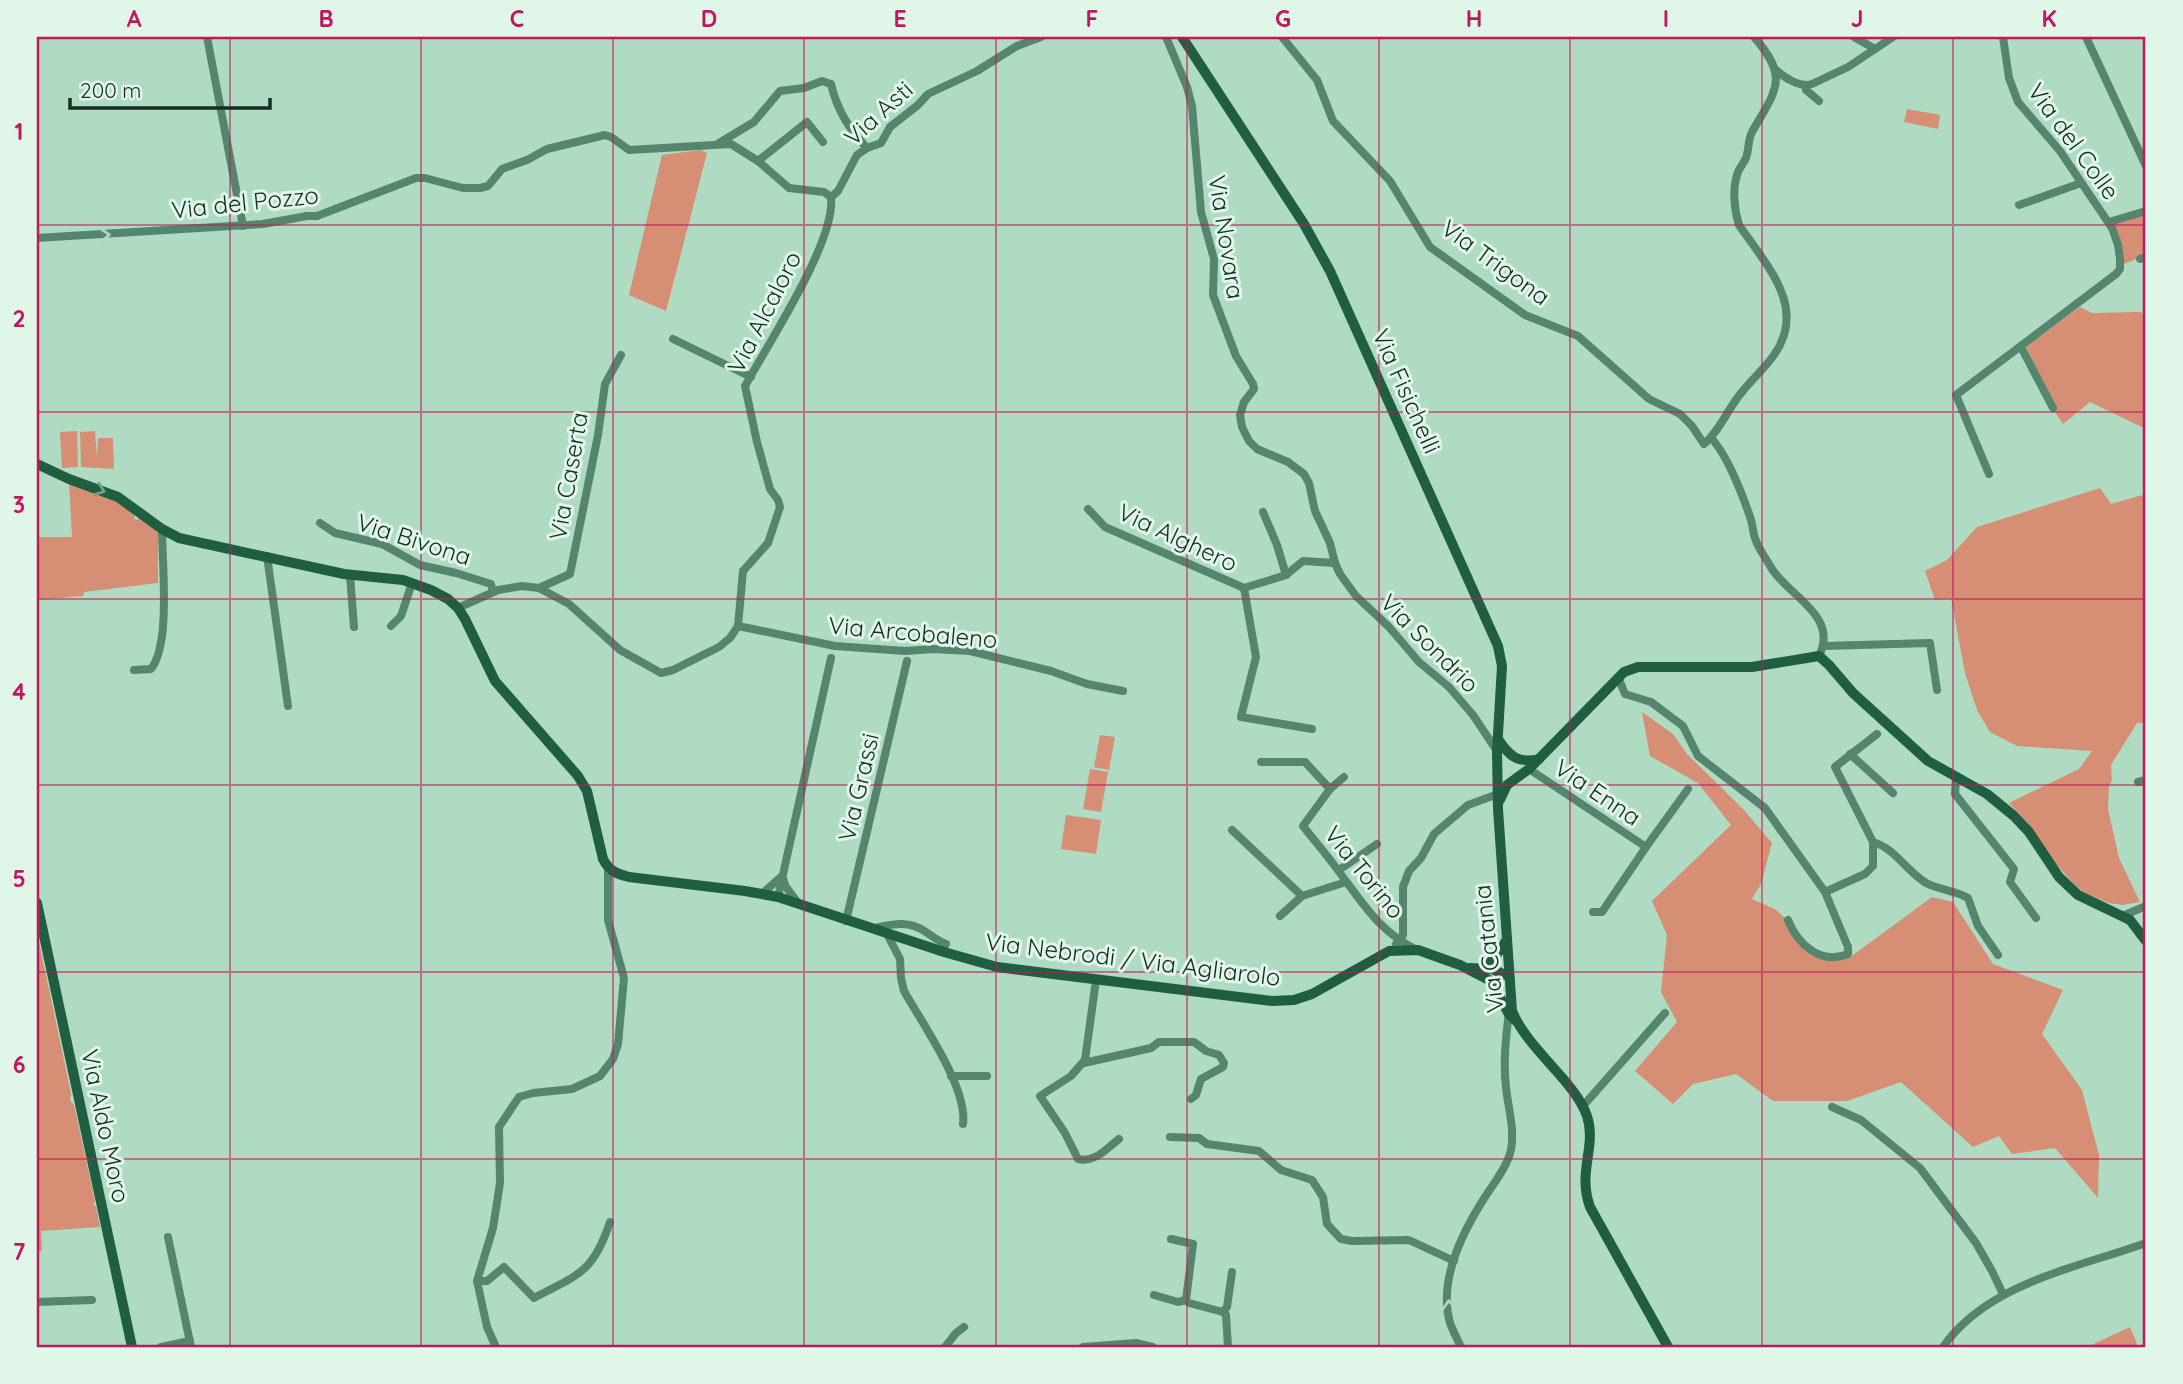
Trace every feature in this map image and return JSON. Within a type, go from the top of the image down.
[{"type":"street","points":[[207,37],[243,226]]},
{"type":"street","name":"Via Asti","points":[[831,197],[838,191],[854,159],[867,148],[881,143],[890,127],[928,94],[977,71],[1017,46],[1041,37]]},
{"type":"street","name":"Via Novara","points":[[1166,37],[1192,106],[1201,212],[1214,254],[1213,295],[1236,356],[1254,389],[1244,402],[1240,415],[1242,427],[1249,441],[1257,449],[1288,462],[1307,478],[1315,511],[1332,547],[1335,563]]},
{"type":"street","name":"Via Fisichelli","points":[[1182,37],[1304,224],[1330,271],[1498,646],[1502,666],[1497,751],[1498,794]]},
{"type":"street","name":"Via Trigona","points":[[1282,37],[1317,80],[1333,121],[1390,181],[1430,247],[1525,316],[1578,336],[1649,398],[1680,414],[1707,441],[1730,470],[1748,511],[1755,540],[1780,580],[1818,616],[1821,651]]},
{"type":"street","points":[[1707,441],[1731,404],[1773,357],[1786,328],[1787,305],[1780,288],[1736,215],[1735,188],[1738,173],[1746,158],[1751,134],[1772,100],[1776,70],[1771,56],[1755,37]]},
{"type":"street","points":[[1854,37],[1875,49]]},
{"type":"street","points":[[1776,70],[1787,79],[1805,86],[1839,72],[1893,37]]},
{"type":"street","name":"Via del Colle","points":[[1989,474],[1956,395],[2120,269],[2118,245],[2109,222],[2060,151],[2018,102],[2010,78],[2003,37]]},
{"type":"street","points":[[2086,37],[2146,166]]},
{"type":"street","points":[[719,143],[754,122],[780,91],[804,88],[822,81],[831,84],[845,123],[867,148]]},
{"type":"street","points":[[1805,86],[1819,101]]},
{"type":"street","points":[[758,161],[807,122],[823,142]]},
{"type":"street","name":"Via del Pozzo","points":[[37,238],[243,226],[329,213],[416,178],[463,188],[480,188],[488,186],[502,169],[547,149],[579,143],[598,135],[611,137],[629,150],[719,143],[737,147],[789,188],[824,192],[831,197]]},
{"type":"street","points":[[2019,205],[2081,183]]},
{"type":"street","name":"Via Alcaloro","points":[[738,626],[743,571],[768,543],[780,507],[770,489],[746,386],[805,280],[828,226],[831,197]]},
{"type":"street","points":[[2109,222],[2146,211]]},
{"type":"street","points":[[673,339],[751,377]]},
{"type":"street","points":[[2021,347],[2053,408]]},
{"type":"street","name":"Via Caserta","points":[[539,588],[570,574],[598,435],[605,384],[621,355]]},
{"type":"street","points":[[37,464],[118,497],[179,538],[350,575],[404,580],[440,594],[458,608],[495,681],[578,776],[587,791],[600,848],[608,868],[608,920],[624,978],[616,1052],[605,1070],[593,1081],[572,1089],[519,1097],[497,1133],[500,1183],[493,1228],[477,1281],[487,1327],[496,1347]]},
{"type":"street","name":"Via Alghero","points":[[1088,509],[1105,527],[1244,588],[1286,575],[1303,561],[1335,563]]},
{"type":"street","points":[[1263,512],[1286,575]]},
{"type":"street","name":"Via Bivona","points":[[320,523],[335,533],[382,544],[420,565],[491,584],[493,592]]},
{"type":"street","points":[[134,670],[151,669],[156,663],[163,638],[162,529]]},
{"type":"street","points":[[267,556],[288,706]]},
{"type":"street","name":"Via Sondrio","points":[[1335,563],[1356,596],[1390,627],[1419,662],[1461,700],[1497,751]]},
{"type":"street","points":[[350,575],[354,627]]},
{"type":"street","points":[[391,626],[401,617],[412,583]]},
{"type":"street","points":[[458,608],[512,586],[539,588],[569,604],[620,650],[661,673],[719,647],[730,638],[738,626]]},
{"type":"street","points":[[1244,588],[1256,657],[1241,717],[1312,729]]},
{"type":"street","name":"Via Arcobaleno","points":[[738,626],[835,646],[905,651],[970,651],[1051,671],[1087,684],[1123,691]]},
{"type":"street","points":[[1498,809],[1507,785],[1525,768],[1539,760],[1618,677],[1638,667],[1752,667],[1821,651],[1930,643],[1937,690]]},
{"type":"street","points":[[1821,651],[1829,665],[1853,693],[1928,761],[1987,794],[2014,816],[2029,832],[2059,877],[2078,895],[2130,920],[2146,941]]},
{"type":"street","points":[[778,897],[831,658]]},
{"type":"street","name":"Via Grassi","points":[[846,921],[907,661]]},
{"type":"street","points":[[1618,677],[1625,694],[1651,702],[1683,726],[1698,756],[1765,808],[1825,892],[1848,947],[1846,956],[1827,957],[1815,953],[1799,941],[1788,920]]},
{"type":"street","points":[[1825,892],[1870,871],[1874,861],[1872,842],[1835,767],[1877,734]]},
{"type":"street","points":[[1498,739],[1507,752],[1525,768]]},
{"type":"street","points":[[1850,754],[1893,793]]},
{"type":"street","points":[[1261,762],[1305,762],[1330,789],[1344,777]]},
{"type":"street","points":[[1497,769],[1503,765],[1525,768]]},
{"type":"street","name":"Via Enna","points":[[1525,768],[1646,847]]},
{"type":"street","points":[[1956,778],[1955,794],[2014,869],[2010,882],[2036,918]]},
{"type":"street","name":"Via Torino","points":[[1330,789],[1303,826],[1339,870],[1366,910],[1399,941],[1418,950]]},
{"type":"street","name":"Via Enna","points":[[1592,912],[1602,912],[1688,789]]},
{"type":"street","points":[[1389,951],[1404,935],[1403,887],[1409,871],[1421,858],[1434,834],[1468,805],[1498,794]]},
{"type":"street","name":"Via Catania","points":[[1498,794],[1512,1014],[1583,1106],[1590,1129],[1584,1184],[1590,1207],[1668,1347]]},
{"type":"street","points":[[1232,830],[1302,896]]},
{"type":"street","points":[[1872,842],[1892,851],[1927,883],[1968,898],[1978,926],[1998,955]]},
{"type":"street","points":[[1339,870],[1377,844]]},
{"type":"street","name":"Via Nebrodi / Via Agliarolo","points":[[608,868],[629,877],[778,897],[887,934],[945,948],[1005,968],[1283,1001],[1312,994],[1389,951]]},
{"type":"street","points":[[762,894],[782,876]]},
{"type":"street","points":[[782,876],[786,887],[800,905]]},
{"type":"street","points":[[1280,916],[1302,896],[1346,882]]},
{"type":"street","points":[[828,914],[841,912],[851,903],[854,915],[867,927],[904,923],[918,927],[945,948]]},
{"type":"street","points":[[2122,916],[2146,906]]},
{"type":"street","name":"Via Aldo Moro","points":[[37,908],[132,1347]]},
{"type":"street","points":[[887,934],[900,959],[904,991],[951,1076],[964,1108],[963,1124]]},
{"type":"street","points":[[1484,973],[1506,941]]},
{"type":"street","points":[[1389,951],[1418,950],[1484,973],[1508,976]]},
{"type":"street","points":[[1484,973],[1512,1014],[1514,1030],[1507,1033]]},
{"type":"street","points":[[1096,980],[1084,1063],[1071,1076],[1040,1096],[1065,1133],[1078,1159],[1094,1159],[1119,1139]]},
{"type":"street","points":[[1583,1106],[1665,1013]]},
{"type":"street","points":[[1461,1347],[1450,1323],[1448,1303],[1454,1261],[1463,1233],[1502,1171],[1510,1152],[1512,1130],[1505,1086],[1507,1033],[1512,1014]]},
{"type":"street","points":[[1084,1063],[1151,1048],[1159,1042],[1194,1042],[1206,1051],[1219,1055],[1224,1063],[1223,1067],[1201,1079],[1196,1095],[1191,1099]]},
{"type":"street","points":[[951,1076],[986,1076]]},
{"type":"street","points":[[1832,1107],[1861,1121],[1920,1168],[1976,1243],[2003,1294]]},
{"type":"street","points":[[1170,1137],[1199,1138],[1207,1144],[1259,1152],[1280,1170],[1312,1180],[1322,1197],[1327,1224],[1341,1239],[1409,1240],[1454,1261]]},
{"type":"street","points":[[477,1281],[487,1281],[504,1267],[534,1298],[588,1267],[601,1247],[610,1222]]},
{"type":"street","points":[[161,1347],[191,1344],[168,1237]]},
{"type":"street","points":[[1171,1238],[1191,1242],[1193,1246],[1186,1300]]},
{"type":"street","points":[[1943,1347],[1970,1315],[2003,1294],[2146,1243]]},
{"type":"street","points":[[1223,1312],[1227,1307],[1232,1272]]},
{"type":"street","points":[[1154,1295],[1178,1302],[1186,1300]]},
{"type":"street","points":[[37,1302],[92,1300]]},
{"type":"street","points":[[1186,1300],[1226,1315],[1228,1347]]},
{"type":"street","points":[[945,1347],[964,1327]]},
{"type":"street","points":[[1083,1347],[1136,1343],[1153,1347]]},
{"type":"shaded area","points":[[1907,109],[1940,115],[1938,129],[1904,122]]},
{"type":"shaded area","points":[[701,150],[707,153],[666,311],[629,295],[662,155]]},
{"type":"shaded area","points":[[2146,214],[2146,255],[2124,264],[2122,247],[2114,224]]},
{"type":"shaded area","points":[[2080,307],[2092,313],[2141,312],[2146,321],[2146,429],[2090,402],[2063,424],[2055,412],[2057,410],[2026,347]]},
{"type":"shaded area","points":[[77,431],[78,467],[62,468],[60,432]]},
{"type":"shaded area","points":[[95,431],[97,458],[98,438],[113,438],[114,469],[81,467],[80,432]]},
{"type":"shaded area","points":[[69,482],[107,494],[135,512],[134,518],[140,518],[158,529],[158,583],[84,592],[83,596],[37,600],[37,537],[72,537]]},
{"type":"shaded area","points":[[2100,488],[2111,504],[2146,494],[2146,723],[2137,723],[2111,765],[2112,780],[2109,786],[2108,809],[2119,858],[2140,902],[2122,905],[2109,903],[2085,893],[2074,884],[2049,856],[2029,824],[2009,803],[2079,769],[2092,751],[2017,746],[1990,732],[1977,710],[1965,673],[1951,598],[1935,600],[1925,571],[1947,560],[1977,527]]},
{"type":"shaded area","points":[[1642,712],[1673,734],[1687,754],[1743,809],[1772,843],[1761,884],[1752,899],[1775,909],[1784,917],[1804,949],[1826,959],[1849,958],[1932,897],[1953,902],[1993,964],[2063,990],[2042,1034],[2082,1090],[2099,1155],[2098,1198],[2055,1148],[2012,1154],[1999,1136],[1973,1147],[1901,1082],[1847,1101],[1773,1101],[1736,1074],[1693,1084],[1673,1104],[1635,1071],[1677,1022],[1661,992],[1667,935],[1652,901],[1731,825],[1698,783],[1650,756]]},
{"type":"shaded area","points":[[1100,735],[1115,737],[1109,770],[1094,767]]},
{"type":"shaded area","points":[[1090,769],[1108,772],[1101,812],[1083,809]]},
{"type":"shaded area","points":[[1066,815],[1101,820],[1096,854],[1061,849]]},
{"type":"shaded area","points":[[37,933],[71,1093],[70,1100],[74,1105],[95,1201],[93,1206],[96,1206],[100,1227],[41,1231],[42,1251],[37,1251]]},
{"type":"shaded area","points":[[2130,1327],[2137,1344],[2134,1347],[2087,1347]]}]
